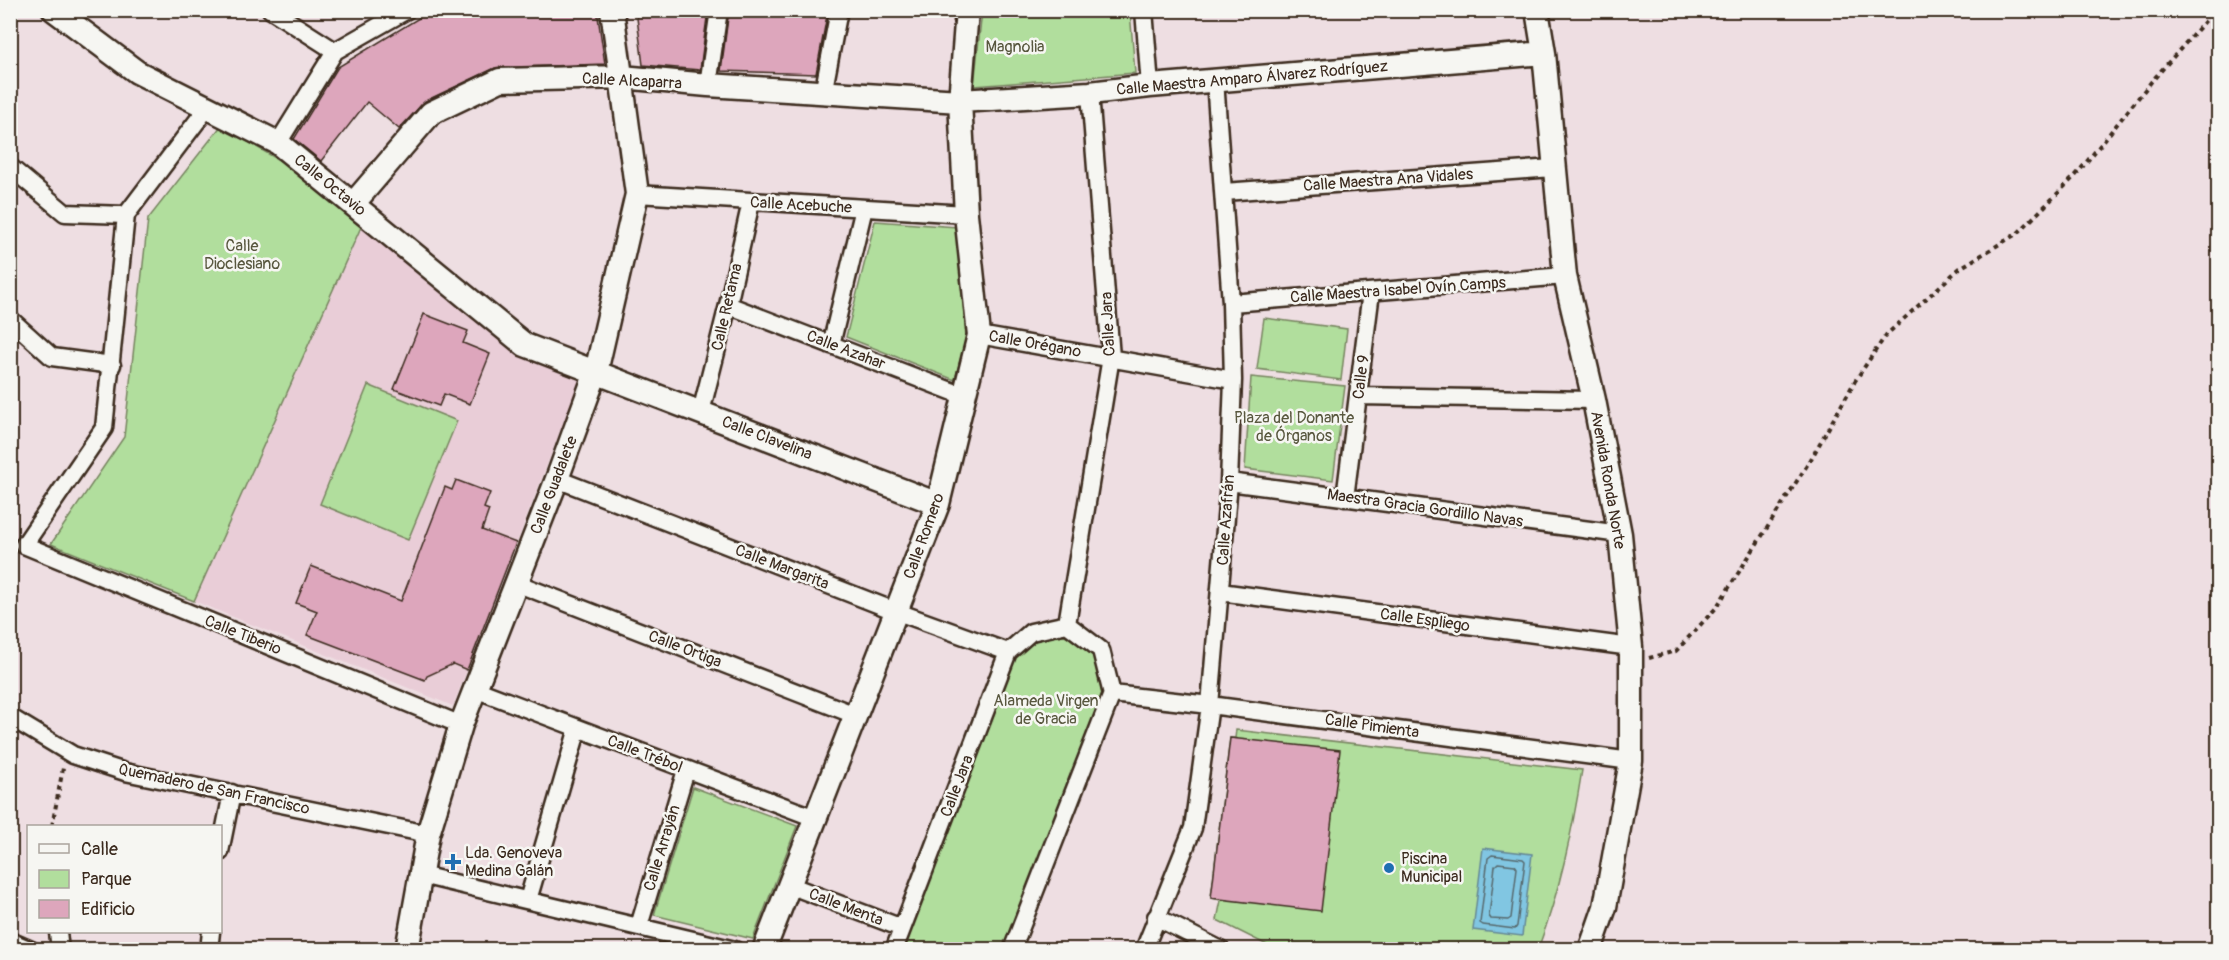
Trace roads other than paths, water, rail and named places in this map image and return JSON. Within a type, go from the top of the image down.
[{"type":"street","name":"Calle Octavio","points":[[54,10],[137,72],[278,143],[525,345],[596,372]]},
{"type":"street","points":[[272,10],[335,51]]},
{"type":"street","points":[[278,143],[335,51],[407,10]]},
{"type":"street","name":"Calle Guadalete","points":[[407,950],[428,834],[461,724],[557,479],[596,372],[637,194],[612,10]]},
{"type":"street","points":[[708,86],[719,10]]},
{"type":"street","points":[[823,94],[839,10]]},
{"type":"street","name":"Calle Romero","points":[[764,950],[938,504],[979,335],[966,214],[960,101],[967,10]]},
{"type":"street","points":[[1144,10],[1150,86]]},
{"type":"street","name":"Avenida Ronda Norte","points":[[1537,10],[1544,53],[1553,168],[1565,276],[1594,400],[1620,534],[1631,655],[1631,761],[1605,907],[1590,950]]},
{"type":"street","name":"Calle Maestra Amparo Álvarez Rodríguez","points":[[960,101],[1090,93],[1215,80],[1544,53]]},
{"type":"street","name":"Calle Alcaparra","points":[[353,204],[431,113],[500,80],[622,77],[708,86],[960,101]]},
{"type":"street","name":"Calle Azafrán","points":[[1143,950],[1192,828],[1210,705],[1220,592],[1229,482],[1233,380],[1231,303],[1215,80]]},
{"type":"street","name":"Calle Jara","points":[[894,950],[1008,652],[1031,632],[1067,624],[1111,357],[1090,93]]},
{"type":"street","points":[[10,319],[51,357],[112,365],[126,215],[207,108]]},
{"type":"street","points":[[10,167],[65,213],[126,215]]},
{"type":"street","name":"Calle Maestra Ana Vidales","points":[[1224,192],[1553,168]]},
{"type":"street","name":"Calle Acebuche","points":[[637,194],[966,214]]},
{"type":"street","name":"Calle Retama","points":[[701,412],[751,202]]},
{"type":"street","points":[[831,345],[864,208]]},
{"type":"street","name":"Calle Maestra Isabel Ovín Camps","points":[[1231,303],[1565,276]]},
{"type":"street","name":"Calle 9","points":[[1346,498],[1371,292]]},
{"type":"street","name":"Calle Azahar","points":[[728,305],[964,396]]},
{"type":"street","name":"Calle Orégano","points":[[979,335],[1233,380]]},
{"type":"street","name":"Calle Tiberio","points":[[112,365],[104,428],[24,546],[461,724]]},
{"type":"street","name":"Calle Clavelina","points":[[596,372],[938,504]]},
{"type":"street","points":[[1358,396],[1594,400]]},
{"type":"street","name":"Calle Margarita","points":[[557,479],[895,611],[1008,652]]},
{"type":"street","name":"Maestra Gracia Gordillo Navas","points":[[1229,482],[1620,534]]},
{"type":"street","name":"Calle Ortiga","points":[[516,583],[855,715]]},
{"type":"street","name":"Calle Espliego","points":[[1220,592],[1631,655]]},
{"type":"street","points":[[1012,950],[1112,694],[1101,650],[1067,624]]},
{"type":"street","name":"Calle Trébol","points":[[475,689],[815,818]]},
{"type":"street","name":"Calle Pimienta","points":[[1112,694],[1631,761]]},
{"type":"street","name":"Quemadero de San Francisco","points":[[10,717],[66,751],[125,772],[428,834]]},
{"type":"street","points":[[528,900],[578,728]]},
{"type":"street","name":"Calle Arrayán","points":[[639,927],[686,770]]},
{"type":"street","points":[[222,842],[232,793]]},
{"type":"street","points":[[421,875],[735,950]]},
{"type":"street","name":"Calle Menta","points":[[789,885],[902,928]]},
{"type":"street","points":[[1156,917],[1221,950]]},
{"type":"street","points":[[58,933],[60,950]]},
{"type":"street","points":[[209,950],[211,933]]},
{"type":"street","points":[[10,941],[31,950]]},
{"type":"water","points":[[1483,848],[1532,854],[1522,936],[1473,930]]},
{"type":"place","name":"Lda. Genoveva Medina Galán","points":[[453,862]]},
{"type":"place","name":"Piscina Municipal","points":[[1389,868]]},
{"type":"park label","name":"Magnolia","points":[[1015,47]]},
{"type":"park label","name":"Calle Dioclesiano","points":[[242,255]]},
{"type":"park label","name":"Plaza del Donante de Órganos","points":[[1294,427]]},
{"type":"park label","name":"Alameda Virgen de Gracia","points":[[1046,710]]}]
